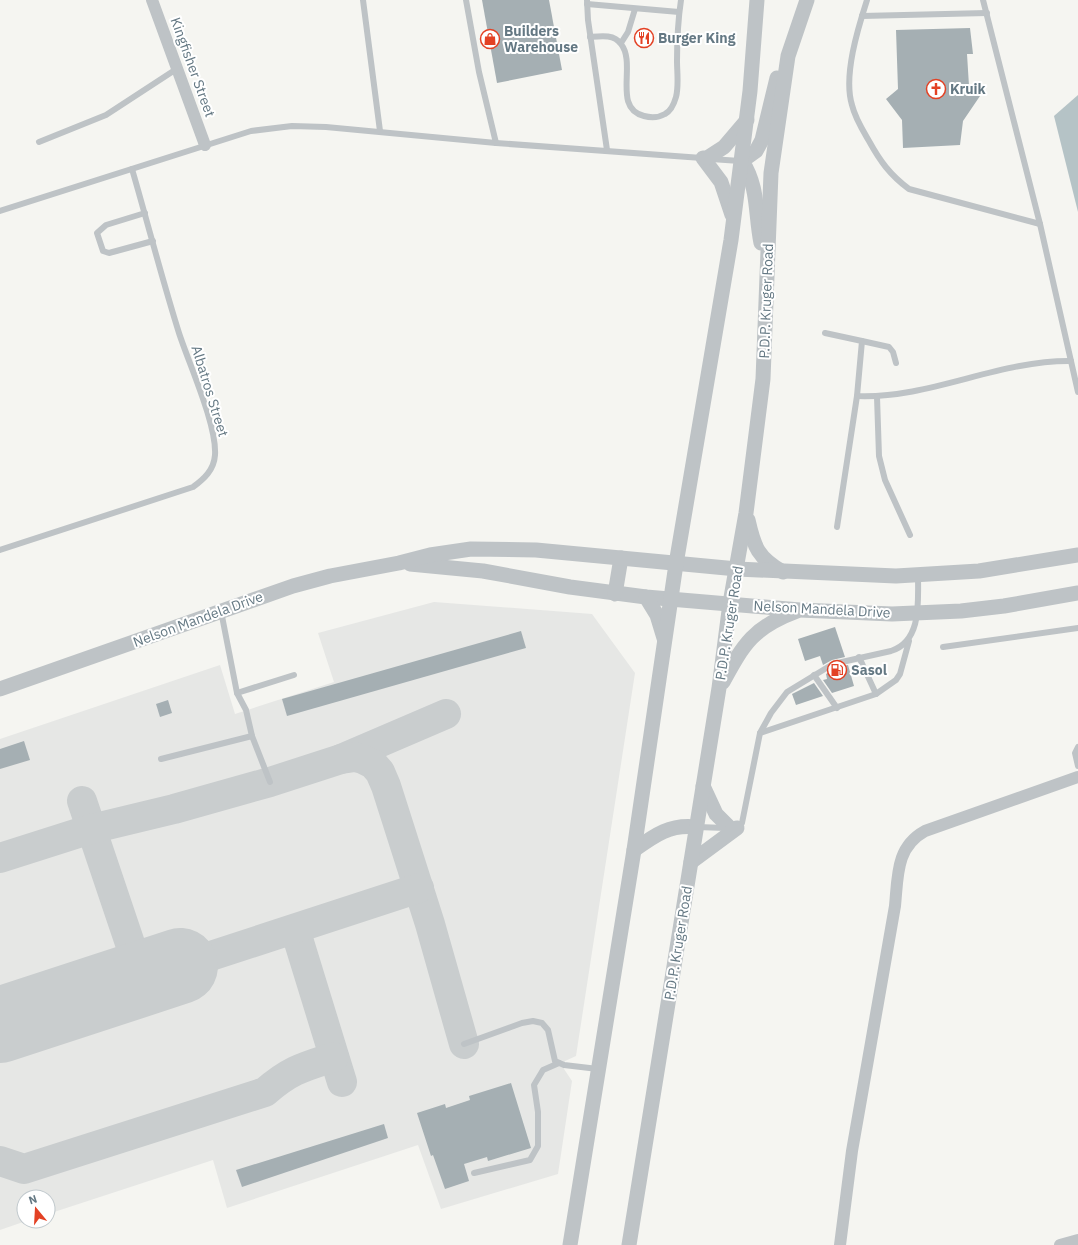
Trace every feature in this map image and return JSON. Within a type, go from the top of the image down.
[{"type":"street","name":"Kingfisher Street","points":[[152,0],[205,145]]},
{"type":"street","points":[[570,1245],[634,850],[672,600],[676,564],[734,222],[747,120],[757,0]]},
{"type":"street","name":"P.D.P. Kruger Road","points":[[629,1245],[719,688],[730,603],[746,513],[763,378],[771,173],[788,56],[807,0]]},
{"type":"street","points":[[742,161],[756,151],[762,140],[778,76],[788,56]]},
{"type":"street","points":[[734,222],[721,182],[705,158],[724,146],[747,120]]},
{"type":"street","points":[[742,161],[751,177],[757,205],[761,243],[768,260]]},
{"type":"street","points":[[746,513],[753,541],[758,553],[771,565],[782,572]]},
{"type":"street","name":"Nelson Mandela Drive","points":[[0,689],[268,594],[330,576],[450,552],[494,548],[536,550],[737,570],[918,575],[979,571],[1078,555]]},
{"type":"street","points":[[615,594],[621,558]]},
{"type":"street","name":"Nelson Mandela Drive","points":[[399,563],[483,571],[615,594],[800,610],[892,614],[961,611],[1004,606],[1078,593]]},
{"type":"street","points":[[646,597],[657,615],[665,641]]},
{"type":"street","points":[[719,688],[741,649],[752,637],[762,628],[775,620],[800,610]]},
{"type":"street","points":[[840,1245],[852,1151],[895,906],[901,859],[906,846],[915,837],[925,831],[1078,777]]},
{"type":"street","points":[[691,862],[733,828],[716,814],[703,786]]},
{"type":"street","points":[[634,850],[651,838],[670,828],[687,826],[696,827]]},
{"type":"street","points":[[1060,1245],[1078,1240]]},
{"type":"lane","points":[[363,0],[380,131]]},
{"type":"lane","points":[[466,0],[479,72],[496,143]]},
{"type":"lane","points":[[590,37],[608,36],[621,43],[625,50],[629,105],[632,110],[636,114],[647,117],[654,118],[664,115],[674,104],[677,95],[679,12],[681,0]]},
{"type":"lane","points":[[867,0],[862,16],[851,69],[851,104],[856,118],[876,154],[893,177],[910,189],[1040,224]]},
{"type":"lane","points":[[983,0],[1040,224],[1078,392]]},
{"type":"lane","points":[[607,150],[590,37],[587,2],[635,9],[679,12]]},
{"type":"lane","points":[[621,43],[628,32],[635,9]]},
{"type":"lane","points":[[862,16],[987,13]]},
{"type":"lane","points":[[39,142],[106,115],[178,68]]},
{"type":"lane","points":[[0,211],[205,145],[251,131],[271,127],[326,127],[496,143],[742,161]]},
{"type":"lane","name":"Albatros Street","points":[[0,550],[193,487],[208,474],[213,465],[214,447],[208,418],[179,332],[132,169]]},
{"type":"lane","points":[[145,213],[106,225],[98,233],[103,250],[109,253],[153,242]]},
{"type":"lane","points":[[825,333],[889,347],[893,352],[896,364]]},
{"type":"lane","points":[[837,527],[857,396],[862,341]]},
{"type":"lane","points":[[857,396],[877,397],[950,383],[1031,363],[1071,361]]},
{"type":"lane","points":[[877,397],[881,462],[885,480],[910,535]]},
{"type":"lane","points":[[760,732],[876,694],[896,680],[900,674],[918,613],[918,575]]},
{"type":"lane","points":[[220,611],[237,693],[246,710],[252,736],[270,782]]},
{"type":"lane","points":[[943,647],[1078,628]]},
{"type":"lane","points":[[696,827],[733,828],[742,823],[760,732],[771,713],[787,692],[833,664],[900,648],[909,641]]},
{"type":"lane","points":[[859,657],[876,694]]},
{"type":"lane","points":[[237,693],[294,675]]},
{"type":"lane","points":[[814,675],[837,708]]},
{"type":"lane","points":[[161,759],[252,736]]},
{"type":"lane","points":[[1078,747],[1075,753],[1078,766]]},
{"type":"lane","points":[[464,1044],[522,1023],[533,1021],[542,1023],[548,1030],[555,1060],[559,1063]]},
{"type":"lane","points":[[474,1174],[530,1160],[538,1146],[538,1112],[534,1085],[543,1070],[559,1063],[599,1069]]},
{"type":"shaded area","points":[[1078,95],[1078,212],[1054,116]]},
{"type":"shaded area","points":[[434,602],[592,614],[635,673],[576,1056],[565,1061],[564,1069],[572,1081],[558,1174],[441,1209],[418,1145],[227,1208],[213,1160],[56,1211],[56,1189],[16,1189],[16,1224],[0,1230],[0,739],[220,665],[235,714],[334,682],[318,633]]},
{"type":"building","points":[[482,0],[549,0],[562,70],[497,83]]},
{"type":"building","points":[[970,28],[973,54],[967,54],[969,86],[980,96],[963,121],[960,145],[903,148],[902,120],[886,99],[898,89],[896,30]]},
{"type":"building","points":[[835,627],[845,657],[832,660],[823,665],[820,656],[805,661],[798,639]]},
{"type":"building","points":[[521,631],[526,648],[287,716],[282,699]]},
{"type":"building","points":[[848,665],[854,686],[832,693],[823,680],[827,679],[826,674],[835,668]]},
{"type":"building","points":[[814,683],[823,696],[796,705],[792,694]]},
{"type":"building","points":[[168,700],[172,713],[160,717],[156,704]]},
{"type":"building","points":[[24,741],[30,760],[0,769],[0,749]]},
{"type":"building","points":[[511,1083],[531,1148],[488,1161],[487,1157],[464,1164],[469,1181],[445,1189],[433,1155],[431,1156],[417,1113],[445,1104],[446,1108],[470,1100],[469,1096]]},
{"type":"building","points":[[384,1124],[388,1138],[242,1187],[236,1170]]},
{"type":"taxiway","points":[[341,759],[446,714]]},
{"type":"taxiway","points":[[0,858],[91,829],[174,809],[270,782],[341,759],[355,757],[363,759],[373,764],[380,772],[386,786],[430,924],[464,1044]]},
{"type":"taxiway","points":[[82,801],[142,979]]},
{"type":"taxiway","points":[[180,966],[419,888]]},
{"type":"taxiway","points":[[295,929],[342,1082]]},
{"type":"taxiway","points":[[0,1161],[24,1169],[265,1092],[297,1070],[334,1057]]},
{"type":"runway","points":[[0,1025],[180,966]]},
{"type":"place","name":"Burger King","points":[[644,38]]},
{"type":"place","name":"Builders Warehouse","points":[[490,39]]},
{"type":"place","name":"Kruik","points":[[936,89]]},
{"type":"place","name":"Sasol","points":[[837,670]]}]
